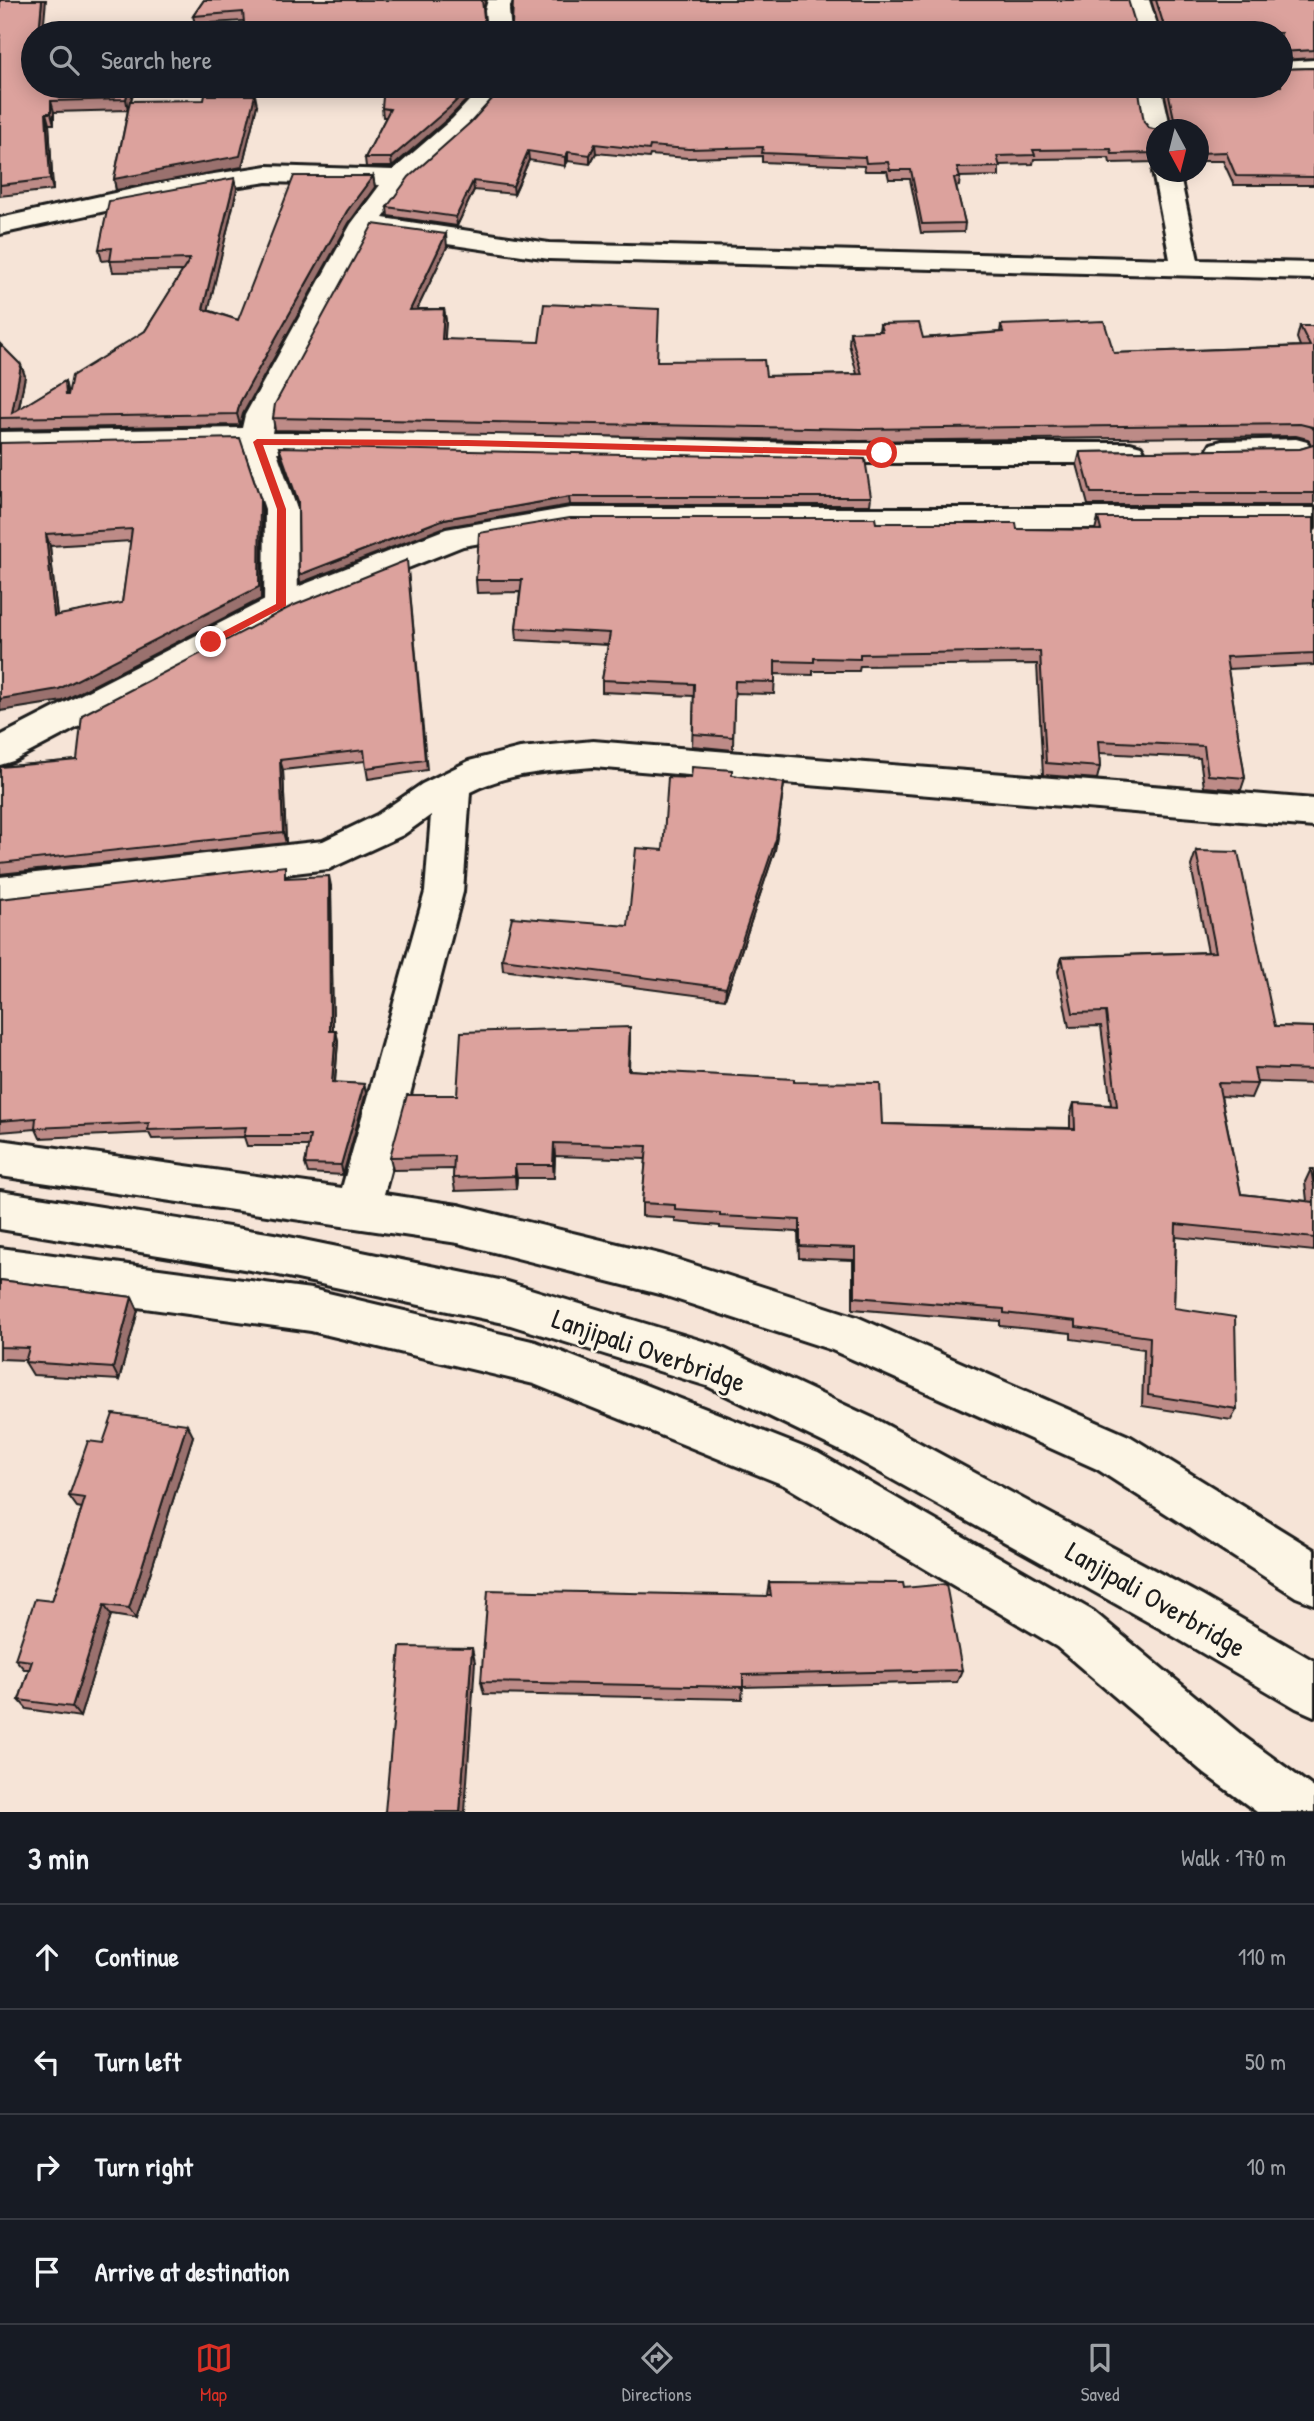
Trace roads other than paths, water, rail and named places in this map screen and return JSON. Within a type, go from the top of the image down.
[{"type":"street","points":[[498,21],[500,0]]},
{"type":"street","points":[[1137,0],[1144,21]]},
{"type":"street","points":[[1293,68],[1314,67]]},
{"type":"street","points":[[281,606],[281,509],[256,439],[260,415],[365,224],[400,178],[486,98]]},
{"type":"street","points":[[1151,98],[1156,119]]},
{"type":"street","points":[[0,226],[174,188],[267,174],[400,178]]},
{"type":"street","points":[[1168,182],[1186,269]]},
{"type":"street","points":[[365,224],[549,251],[1314,271]]},
{"type":"street","points":[[0,442],[256,439],[799,453],[1159,453]]},
{"type":"street","points":[[1200,452],[1296,449]]},
{"type":"street","points":[[0,752],[281,606],[457,536],[570,518],[1314,518]]},
{"type":"street","points":[[0,892],[328,855],[390,825],[482,770],[520,761],[593,754],[1314,813]]},
{"type":"street","points":[[358,1210],[444,892],[452,786]]},
{"type":"street","points":[[0,1158],[457,1224],[663,1275],[841,1332],[1114,1453],[1314,1578]]},
{"type":"street","name":"Lanjipali Overbridge","points":[[0,1210],[274,1254],[503,1302],[716,1367],[862,1437],[1174,1608],[1314,1690]]},
{"type":"street","points":[[0,1268],[311,1310],[536,1363],[801,1469],[1075,1629],[1224,1755],[1302,1812]]}]
